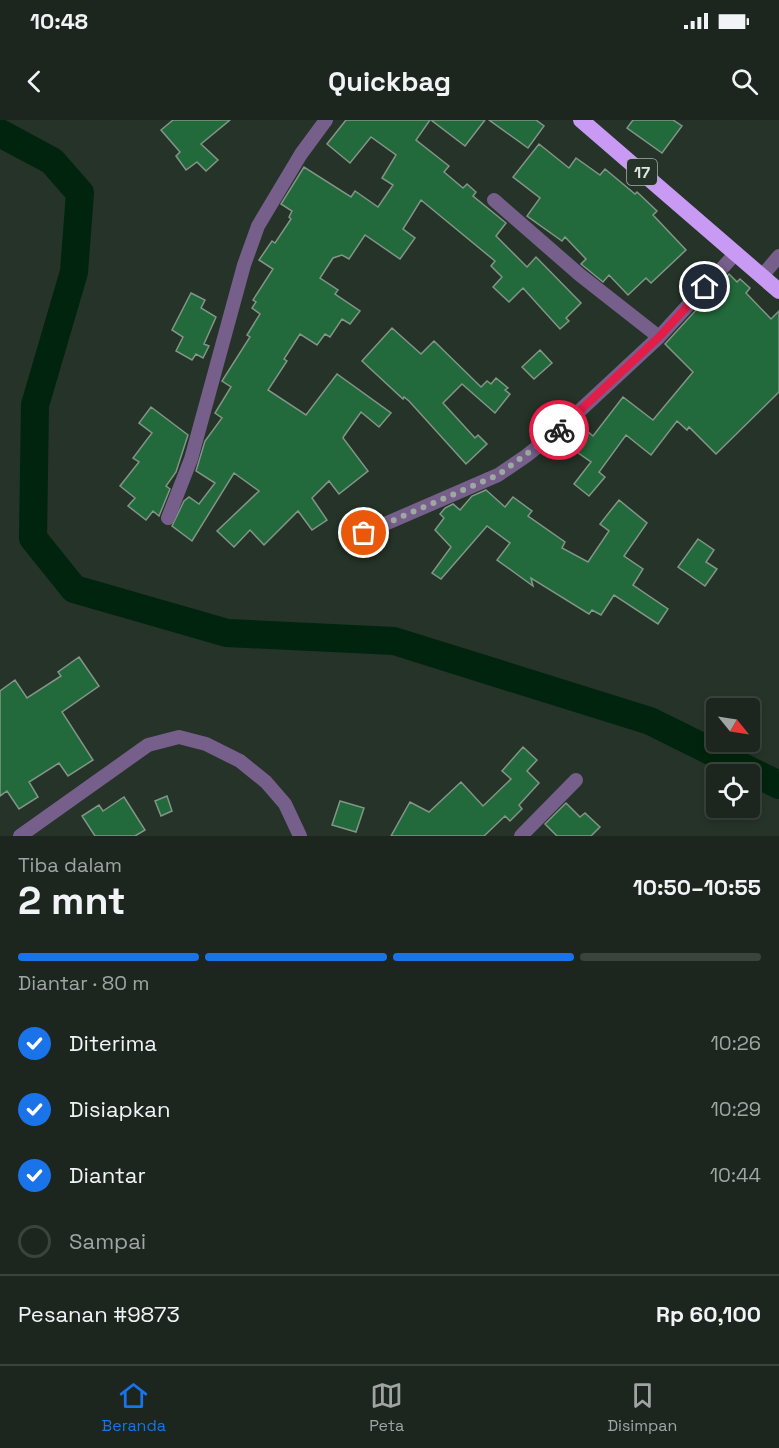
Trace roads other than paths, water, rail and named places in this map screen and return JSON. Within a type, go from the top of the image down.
[{"type":"highway","name":"17","points":[[581,120],[779,291]]},
{"type":"street","points":[[168,518],[190,459],[244,265],[258,226],[286,178],[326,120]]},
{"type":"street","points":[[494,200],[580,275],[659,337]]},
{"type":"street","points":[[364,533],[498,475],[526,456],[560,429],[659,337],[736,253]]},
{"type":"street","points":[[762,276],[779,256]]},
{"type":"street","points":[[20,836],[148,745],[179,737],[206,744],[240,761],[266,782],[285,804],[300,836]]},
{"type":"street","points":[[521,836],[576,780]]},
{"type":"waterway","points":[[0,133],[52,161],[80,193],[74,272],[35,405],[33,538],[74,589],[227,633],[394,641],[650,721],[779,785]]}]
